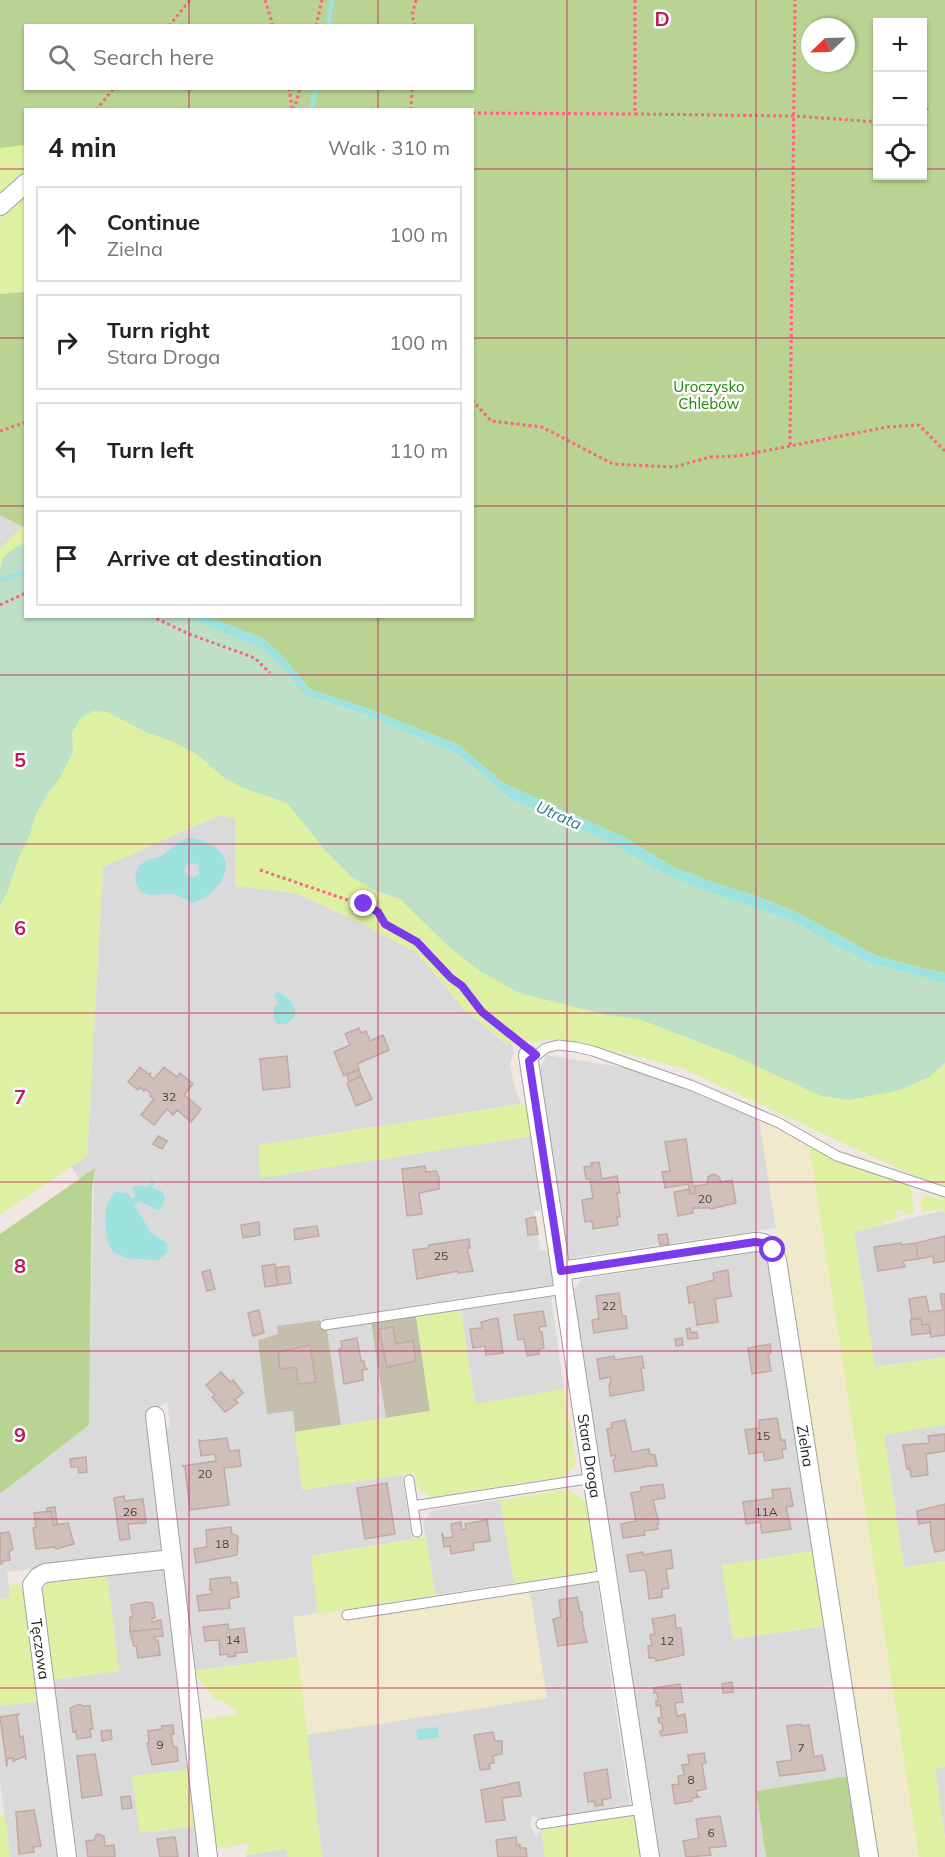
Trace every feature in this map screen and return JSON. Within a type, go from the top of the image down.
[{"type":"street","points":[[0,206],[24,185]]},
{"type":"street","name":"Stara Droga","points":[[531,1057],[650,1857]]},
{"type":"street","name":"Zielna","points":[[563,1280],[755,1242],[764,1243],[773,1250],[777,1260],[869,1857]]},
{"type":"street","points":[[156,1416],[208,1857]]},
{"type":"street","name":"Tęczowa","points":[[67,1857],[32,1586],[38,1577],[45,1573],[172,1559]]},
{"type":"lane","points":[[531,1057],[549,1047],[565,1045],[633,1064],[693,1086],[779,1123],[837,1156],[945,1192]]},
{"type":"lane","points":[[325,1325],[563,1280]]},
{"type":"lane","points":[[413,1506],[593,1478]]},
{"type":"lane","points":[[409,1480],[417,1532]]},
{"type":"lane","points":[[347,1615],[607,1575]]},
{"type":"lane","points":[[542,1824],[642,1809]]},
{"type":"path","points":[[171,24],[190,0]]},
{"type":"path","points":[[265,0],[272,24]]},
{"type":"path","points":[[316,24],[322,0]]},
{"type":"path","points":[[414,24],[412,15],[416,0]]},
{"type":"path","points":[[635,0],[635,114]]},
{"type":"path","points":[[790,446],[795,0]]},
{"type":"path","points":[[98,108],[112,90]]},
{"type":"path","points":[[289,90],[293,108]]},
{"type":"path","points":[[294,108],[299,90]]},
{"type":"path","points":[[411,108],[412,90]]},
{"type":"path","points":[[474,113],[794,116],[873,122]]},
{"type":"path","points":[[474,402],[491,421],[542,427],[614,464],[674,467],[710,457],[739,456],[887,427],[919,425],[945,451]]},
{"type":"path","points":[[0,431],[24,423]]},
{"type":"path","points":[[0,605],[24,594]]},
{"type":"path","points":[[155,618],[189,634],[255,658],[270,673]]},
{"type":"path","points":[[260,870],[374,909],[385,924],[417,942],[451,978],[462,986],[475,1005],[531,1057]]},
{"type":"shaded area","points":[[0,515],[23,527],[0,549]]},
{"type":"shaded area","points":[[220,815],[235,818],[236,886],[296,893],[365,925],[417,953],[465,1010],[506,1044],[512,1044],[514,1052],[510,1063],[521,1104],[259,1145],[260,1177],[534,1135],[539,1178],[537,1180],[545,1210],[534,1211],[540,1250],[550,1252],[556,1284],[278,1326],[279,1334],[268,1413],[293,1410],[302,1490],[402,1474],[412,1539],[311,1556],[318,1614],[293,1618],[298,1657],[193,1671],[164,1432],[170,1426],[167,1401],[151,1413],[165,1552],[7,1572],[11,1598],[0,1599],[0,1494],[89,1425],[94,1169],[79,1179],[71,1166],[87,1155],[103,867]]},
{"type":"shaded area","points":[[546,1055],[633,1069],[759,1118],[776,1228],[571,1258],[565,1254],[538,1074]]},
{"type":"shaded area","points":[[759,1118],[809,1144],[919,1857],[874,1857]]},
{"type":"shaded area","points":[[940,1211],[945,1213],[945,1357],[875,1367],[854,1232]]},
{"type":"shaded area","points":[[757,1252],[769,1261],[815,1551],[722,1565],[733,1639],[826,1626],[850,1776],[756,1791],[766,1857],[660,1857],[572,1292],[582,1279]]},
{"type":"shaded area","points":[[551,1297],[564,1389],[475,1404],[461,1310]]},
{"type":"shaded area","points":[[416,1316],[430,1411],[386,1418],[371,1323]]},
{"type":"shaded area","points":[[320,1320],[322,1330],[327,1330],[341,1425],[295,1432],[293,1411],[267,1414],[258,1340],[278,1334],[277,1326]]},
{"type":"shaded area","points":[[371,1323],[386,1418],[341,1425],[327,1330]]},
{"type":"shaded area","points":[[945,1425],[945,1561],[904,1567],[884,1434]]},
{"type":"shaded area","points":[[500,1500],[514,1583],[435,1595],[423,1522],[432,1510]]},
{"type":"shaded area","points":[[158,1566],[168,1574],[192,1769],[133,1776],[140,1833],[199,1826],[201,1857],[74,1857],[51,1680],[119,1671],[107,1573]]},
{"type":"shaded area","points":[[597,1582],[630,1806],[540,1819],[532,1815],[530,1826],[536,1836],[541,1830],[545,1857],[322,1857],[306,1735],[546,1698],[530,1593]]},
{"type":"shaded area","points":[[530,1593],[547,1698],[306,1735],[293,1617],[342,1609],[345,1621]]},
{"type":"shaded area","points":[[40,1701],[42,1711],[38,1712],[41,1734],[45,1734],[61,1857],[10,1857],[0,1781],[0,1706]]},
{"type":"shaded area","points":[[945,1767],[945,1839],[935,1768]]},
{"type":"shaded area","points":[[287,1849],[288,1857],[246,1857],[246,1855]]},
{"type":"green space","name":"Uroczysko Chlebów","points":[[0,0],[945,0],[945,973],[877,956],[796,912],[671,866],[624,837],[503,783],[459,745],[366,708],[310,689],[264,639],[211,618],[474,618],[474,108],[24,108],[24,145],[0,148]]},
{"type":"green space","points":[[24,145],[24,176],[0,199],[0,148]]},
{"type":"green space","points":[[24,191],[24,292],[0,294],[0,212]]},
{"type":"green space","points":[[24,292],[23,527],[0,515],[0,294]]},
{"type":"green space","points":[[24,525],[24,569],[0,577],[0,549]]},
{"type":"green space","points":[[24,543],[24,569],[0,577],[3,559]]},
{"type":"green space","points":[[24,575],[24,618],[190,618],[255,644],[320,700],[359,712],[511,799],[901,972],[945,983],[945,1188],[682,1068],[559,1039],[507,1044],[465,1010],[417,953],[365,925],[296,893],[235,886],[235,818],[220,815],[103,867],[87,1156],[0,1215],[0,583]]},
{"type":"green space","points":[[24,575],[24,618],[189,618],[263,649],[320,700],[359,712],[459,755],[511,799],[606,841],[665,874],[708,892],[795,922],[873,964],[945,983],[945,1063],[929,1077],[900,1090],[849,1100],[821,1096],[735,1056],[639,1019],[607,1015],[519,993],[480,971],[449,947],[400,899],[374,890],[352,877],[326,851],[287,803],[243,788],[223,777],[198,755],[107,712],[93,711],[80,719],[72,733],[73,752],[60,778],[35,816],[8,891],[0,905],[0,583]]},
{"type":"green space","points":[[521,1104],[528,1106],[533,1136],[260,1178],[259,1145]]},
{"type":"green space","points":[[809,1144],[907,1184],[911,1190],[915,1213],[905,1216],[903,1209],[896,1211],[897,1219],[854,1232],[875,1367],[945,1357],[945,1425],[884,1435],[904,1567],[945,1561],[945,1767],[935,1769],[945,1839],[945,1857],[919,1857]]},
{"type":"green space","points":[[95,1168],[92,1188],[89,1425],[0,1494],[0,1234]]},
{"type":"green space","points":[[926,1196],[945,1198],[945,1213],[942,1209],[923,1212],[920,1201]]},
{"type":"green space","points":[[461,1310],[475,1404],[564,1389],[576,1463],[565,1476],[431,1497],[418,1489],[414,1473],[302,1490],[295,1432],[430,1411],[416,1316]]},
{"type":"green space","points":[[568,1489],[591,1505],[601,1570],[514,1583],[500,1500]]},
{"type":"green space","points":[[426,1537],[435,1595],[318,1614],[311,1556]]},
{"type":"green space","points":[[815,1551],[826,1626],[733,1639],[722,1565]]},
{"type":"green space","points":[[107,1573],[119,1671],[51,1680],[42,1591],[53,1579]]},
{"type":"green space","points":[[19,1584],[25,1594],[40,1701],[0,1706],[0,1599],[11,1598],[9,1585]]},
{"type":"green space","points":[[298,1657],[322,1857],[288,1857],[286,1849],[246,1855],[249,1842],[225,1848],[213,1846],[198,1720],[239,1714],[224,1702],[214,1698],[193,1671]]},
{"type":"green space","points":[[192,1769],[199,1826],[140,1833],[132,1776]]},
{"type":"green space","points":[[850,1776],[862,1857],[766,1857],[756,1791]]},
{"type":"green space","points":[[5,1815],[10,1857],[0,1857],[0,1816]]},
{"type":"green space","points":[[635,1816],[645,1857],[545,1857],[541,1830]]},
{"type":"water","points":[[24,569],[24,575],[0,583],[0,577]]},
{"type":"water","name":"Utrata","points":[[189,618],[211,618],[264,639],[310,689],[366,708],[459,745],[503,783],[624,837],[671,866],[796,912],[877,956],[945,973],[945,983],[873,964],[795,922],[708,892],[665,874],[606,841],[511,799],[459,755],[359,712],[305,695],[283,668],[263,649]]},
{"type":"water","points":[[188,838],[210,844],[219,850],[224,858],[225,875],[215,890],[192,903],[175,894],[149,895],[140,891],[135,878],[140,865],[161,856]],"holes":[[[195,863],[199,866],[199,874],[193,877],[186,875],[184,869],[189,864]]]},
{"type":"water","points":[[277,992],[288,998],[294,1008],[295,1016],[287,1024],[278,1024],[273,1018],[274,1008],[278,1003],[273,995]]},
{"type":"water","points":[[151,1180],[155,1181],[152,1188],[162,1191],[165,1197],[163,1205],[158,1210],[139,1201],[134,1205],[151,1232],[167,1243],[167,1253],[158,1260],[136,1259],[115,1253],[107,1237],[105,1222],[107,1203],[116,1192],[128,1193],[132,1199],[135,1197],[132,1188],[140,1185],[147,1187],[151,1184]]},
{"type":"water","points":[[438,1727],[439,1737],[418,1740],[416,1730]]},
{"type":"building","points":[[359,1028],[361,1033],[366,1031],[370,1041],[383,1035],[389,1050],[357,1064],[359,1069],[344,1076],[334,1052],[350,1045],[345,1034]]},
{"type":"building","points":[[287,1056],[290,1087],[263,1090],[260,1059]]},
{"type":"building","points":[[140,1067],[148,1074],[151,1073],[149,1075],[154,1079],[164,1067],[177,1077],[180,1073],[193,1084],[184,1095],[201,1109],[191,1122],[177,1110],[173,1115],[167,1109],[154,1125],[141,1115],[154,1099],[145,1089],[144,1091],[140,1087],[138,1090],[128,1082]]},
{"type":"building","points":[[359,1069],[361,1076],[349,1082],[347,1074]]},
{"type":"building","points":[[361,1076],[372,1099],[356,1106],[347,1083]]},
{"type":"building","points":[[158,1136],[167,1141],[162,1149],[153,1144]]},
{"type":"building","points":[[686,1139],[693,1187],[695,1186],[696,1193],[690,1194],[688,1184],[665,1188],[662,1172],[670,1171],[665,1142]]},
{"type":"building","points":[[599,1162],[602,1179],[617,1176],[620,1217],[617,1217],[618,1225],[593,1229],[592,1221],[585,1222],[582,1200],[593,1198],[590,1179],[586,1179],[584,1167]]},
{"type":"building","points":[[425,1166],[426,1172],[436,1171],[439,1178],[439,1189],[419,1193],[422,1214],[407,1216],[402,1169]]},
{"type":"building","points":[[714,1174],[721,1182],[732,1180],[736,1203],[711,1209],[693,1208],[693,1213],[678,1216],[674,1192],[690,1189],[690,1194],[696,1193],[695,1186],[707,1184],[708,1177]]},
{"type":"building","points":[[535,1217],[538,1234],[528,1235],[526,1219]]},
{"type":"building","points":[[259,1222],[260,1235],[243,1238],[241,1225]]},
{"type":"building","points":[[317,1226],[319,1236],[295,1240],[294,1229]]},
{"type":"building","points":[[667,1234],[669,1244],[660,1245],[658,1235]]},
{"type":"building","points":[[945,1236],[945,1261],[934,1263],[933,1256],[918,1259],[916,1243]]},
{"type":"building","points":[[469,1239],[470,1248],[467,1248],[473,1271],[458,1273],[458,1271],[417,1279],[413,1250],[428,1248],[429,1245]]},
{"type":"building","points":[[901,1243],[901,1245],[916,1243],[918,1259],[903,1261],[905,1267],[878,1271],[874,1247]]},
{"type":"building","points":[[275,1264],[278,1285],[265,1287],[262,1266]]},
{"type":"building","points":[[289,1266],[291,1283],[278,1285],[275,1268]]},
{"type":"building","points":[[210,1270],[215,1289],[207,1291],[202,1272]]},
{"type":"building","points":[[728,1270],[732,1296],[715,1299],[718,1322],[697,1325],[694,1302],[689,1303],[687,1287],[714,1280],[713,1273]]},
{"type":"building","points":[[619,1293],[622,1316],[626,1316],[627,1328],[594,1333],[592,1320],[599,1319],[596,1296]]},
{"type":"building","points":[[940,1294],[945,1294],[945,1335],[931,1337],[929,1324],[922,1325],[921,1318],[912,1320],[909,1299],[926,1296],[929,1312],[943,1310]]},
{"type":"building","points":[[259,1310],[264,1333],[253,1336],[248,1313]]},
{"type":"building","points":[[543,1311],[546,1326],[539,1327],[544,1348],[539,1349],[539,1354],[527,1356],[524,1339],[518,1340],[514,1315]]},
{"type":"building","points":[[496,1318],[503,1353],[486,1355],[485,1346],[473,1348],[470,1329],[482,1328],[481,1322]]},
{"type":"building","points":[[921,1318],[922,1325],[929,1324],[930,1333],[912,1335],[910,1320]]},
{"type":"building","points":[[393,1327],[396,1344],[413,1341],[416,1361],[387,1367],[379,1329]]},
{"type":"building","points":[[690,1328],[691,1333],[697,1332],[698,1338],[688,1339],[686,1329]]},
{"type":"building","points":[[357,1338],[361,1361],[364,1361],[365,1368],[368,1369],[362,1370],[363,1380],[344,1384],[339,1349],[342,1348],[341,1341]]},
{"type":"building","points":[[682,1338],[683,1345],[676,1346],[675,1339]]},
{"type":"building","points":[[770,1344],[771,1353],[768,1354],[771,1371],[752,1374],[748,1348]]},
{"type":"building","points":[[310,1345],[316,1382],[298,1384],[296,1367],[280,1369],[278,1352]]},
{"type":"building","points":[[614,1356],[615,1360],[642,1356],[644,1390],[610,1396],[610,1377],[600,1379],[597,1359]]},
{"type":"building","points":[[221,1372],[230,1382],[233,1380],[243,1393],[235,1400],[238,1403],[225,1412],[212,1397],[215,1395],[206,1385]]},
{"type":"building","points":[[777,1418],[781,1440],[785,1440],[786,1449],[782,1449],[783,1458],[765,1461],[763,1452],[749,1454],[745,1430],[759,1428],[759,1420]]},
{"type":"building","points":[[625,1420],[632,1452],[649,1449],[649,1454],[655,1455],[657,1466],[615,1472],[613,1460],[615,1455],[611,1456],[607,1429],[612,1428],[611,1423]]},
{"type":"building","points":[[945,1434],[945,1451],[926,1454],[928,1475],[911,1477],[910,1468],[907,1469],[903,1445],[929,1443],[928,1436]]},
{"type":"building","points":[[227,1438],[229,1451],[239,1450],[241,1466],[224,1468],[229,1505],[190,1510],[185,1467],[182,1466],[216,1461],[215,1454],[201,1456],[199,1440]]},
{"type":"building","points":[[86,1457],[87,1472],[79,1473],[78,1467],[71,1467],[70,1459]]},
{"type":"building","points":[[387,1483],[395,1534],[365,1539],[357,1488]]},
{"type":"building","points":[[663,1484],[665,1498],[653,1500],[659,1524],[657,1524],[658,1529],[644,1531],[645,1535],[623,1538],[621,1524],[636,1521],[631,1493],[641,1491],[641,1487]]},
{"type":"building","points":[[790,1488],[793,1506],[786,1507],[791,1529],[762,1533],[760,1522],[746,1524],[743,1502],[773,1498],[772,1490]]},
{"type":"building","points":[[124,1496],[125,1501],[143,1499],[146,1523],[128,1524],[130,1539],[120,1540],[114,1498]]},
{"type":"building","points":[[945,1504],[945,1550],[935,1552],[930,1522],[919,1524],[917,1511]]},
{"type":"building","points":[[55,1507],[57,1525],[53,1525],[51,1511],[47,1512],[47,1508]]},
{"type":"building","points":[[51,1511],[53,1525],[68,1523],[74,1544],[56,1549],[55,1547],[36,1549],[33,1528],[36,1527],[34,1513]]},
{"type":"building","points":[[487,1520],[490,1541],[473,1543],[474,1550],[451,1554],[450,1546],[444,1547],[442,1533],[444,1538],[453,1537],[451,1524],[461,1522],[462,1530],[466,1529],[465,1524]]},
{"type":"building","points":[[231,1527],[232,1534],[238,1536],[237,1555],[196,1563],[194,1549],[207,1547],[206,1530]]},
{"type":"building","points":[[9,1532],[13,1549],[9,1552],[10,1560],[2,1561],[0,1564],[0,1533]]},
{"type":"building","points":[[671,1550],[673,1568],[666,1569],[669,1588],[662,1589],[662,1597],[649,1599],[646,1572],[644,1570],[630,1572],[627,1555],[643,1552],[643,1555]]},
{"type":"building","points":[[230,1577],[231,1583],[237,1582],[239,1597],[229,1599],[230,1608],[199,1611],[197,1596],[212,1594],[210,1579]]},
{"type":"building","points":[[577,1597],[587,1642],[558,1646],[553,1619],[561,1617],[559,1600]]},
{"type":"building","points":[[153,1603],[155,1618],[152,1618],[152,1622],[161,1620],[162,1628],[130,1632],[130,1617],[133,1617],[131,1605]]},
{"type":"building","points":[[675,1615],[676,1628],[681,1628],[684,1655],[656,1661],[656,1658],[649,1658],[648,1646],[652,1645],[650,1635],[655,1634],[652,1619]]},
{"type":"building","points":[[228,1624],[229,1630],[244,1628],[247,1652],[235,1653],[236,1656],[228,1657],[228,1654],[220,1655],[219,1640],[205,1641],[203,1627]]},
{"type":"building","points":[[162,1628],[163,1636],[154,1637],[158,1640],[160,1655],[138,1658],[130,1632]]},
{"type":"building","points":[[732,1682],[733,1692],[723,1693],[722,1684]]},
{"type":"building","points":[[680,1684],[683,1702],[675,1703],[677,1716],[685,1714],[687,1732],[661,1736],[662,1723],[659,1723],[658,1718],[662,1718],[660,1705],[656,1706],[656,1701],[658,1701],[654,1688]]},
{"type":"building","points":[[80,1704],[90,1706],[93,1729],[90,1729],[91,1737],[77,1739],[76,1731],[73,1732],[70,1708]]},
{"type":"building","points":[[20,1714],[17,1716],[20,1737],[23,1736],[26,1760],[25,1756],[13,1761],[13,1758],[7,1759],[7,1767],[0,1717]]},
{"type":"building","points":[[801,1724],[801,1726],[809,1725],[814,1757],[822,1755],[825,1770],[780,1776],[777,1762],[792,1760],[787,1726]]},
{"type":"building","points":[[173,1725],[174,1734],[171,1734],[173,1747],[177,1747],[178,1761],[152,1765],[147,1743],[149,1743],[148,1731]]},
{"type":"building","points":[[111,1730],[112,1739],[102,1741],[101,1731]]},
{"type":"building","points":[[493,1732],[495,1741],[502,1741],[502,1754],[493,1756],[494,1763],[489,1764],[490,1769],[480,1770],[474,1735]]},
{"type":"building","points":[[704,1753],[706,1763],[702,1764],[706,1789],[696,1791],[699,1797],[692,1798],[692,1801],[675,1804],[672,1785],[679,1784],[678,1776],[684,1775],[682,1765],[689,1764],[688,1755]]},
{"type":"building","points":[[95,1754],[102,1795],[82,1798],[77,1756]]},
{"type":"building","points":[[607,1769],[611,1798],[602,1800],[603,1805],[595,1806],[594,1801],[588,1802],[584,1773]]},
{"type":"building","points":[[519,1782],[521,1796],[502,1798],[505,1820],[486,1822],[481,1790]]},
{"type":"building","points":[[130,1796],[132,1808],[122,1809],[121,1797]]},
{"type":"building","points":[[34,1810],[41,1846],[33,1847],[34,1852],[19,1854],[16,1812]]},
{"type":"building","points":[[720,1816],[726,1846],[709,1848],[711,1855],[686,1857],[683,1841],[699,1838],[696,1819]]},
{"type":"building","points":[[100,1834],[104,1837],[105,1846],[114,1845],[115,1857],[88,1857],[86,1841],[94,1840],[96,1835]]},
{"type":"building","points":[[175,1837],[178,1857],[160,1857],[157,1839]]},
{"type":"building","points":[[516,1837],[517,1845],[520,1844],[520,1848],[526,1848],[527,1857],[498,1857],[496,1840]]},
{"type":"waterway","points":[[328,24],[332,0]]},
{"type":"waterway","points":[[311,108],[316,90]]},
{"type":"route","points":[[364,904],[378,912],[385,924],[417,942],[451,978],[462,986],[482,1012],[536,1055],[529,1061],[561,1271],[755,1242],[769,1245],[773,1250]]}]
